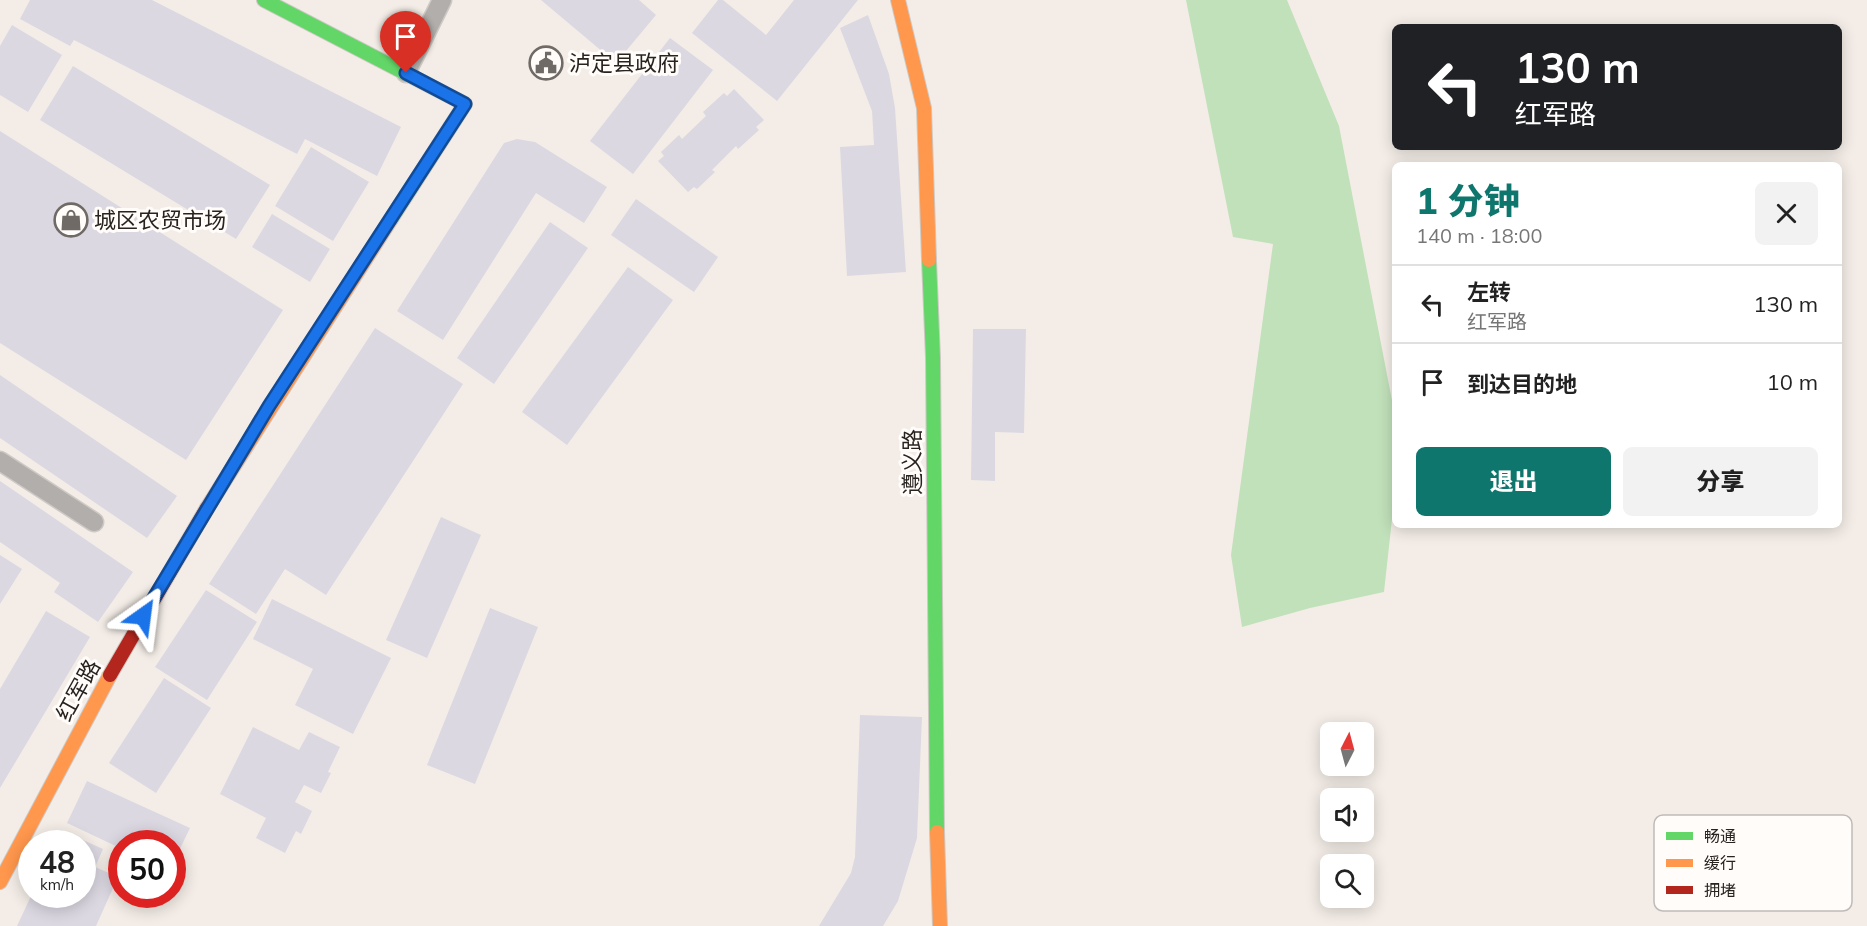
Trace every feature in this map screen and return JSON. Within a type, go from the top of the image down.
[{"type":"main road","name":"红军路","points":[[0,882],[83,723],[143,616],[269,406],[465,104],[264,0]]},
{"type":"main road","name":"遵义路","points":[[898,0],[924,108],[933,357],[936,798],[940,926]]},
{"type":"lane","points":[[406,73],[442,0]]},
{"type":"lane","points":[[0,461],[94,522]]},
{"type":"green space","points":[[1186,0],[1287,0],[1339,126],[1392,400],[1392,519],[1384,592],[1310,608],[1242,627],[1231,555],[1273,244],[1233,237]]},
{"type":"building","points":[[30,0],[152,0],[401,127],[377,176],[305,139],[297,154],[74,40],[70,46],[20,19]]},
{"type":"building","points":[[541,0],[639,0],[656,15],[616,63]]},
{"type":"building","points":[[718,0],[723,0],[766,35],[794,0],[858,0],[777,101],[692,33]]},
{"type":"building","points":[[868,15],[889,74],[895,108],[906,272],[847,276],[840,147],[874,145],[872,111],[840,28]]},
{"type":"building","points":[[12,25],[62,55],[28,112],[0,95],[0,46]]},
{"type":"building","points":[[670,38],[713,70],[633,174],[590,141]]},
{"type":"building","points":[[73,66],[270,185],[236,239],[40,120]]},
{"type":"building","points":[[734,89],[764,120],[756,127],[759,130],[738,149],[736,146],[712,170],[715,172],[697,189],[694,187],[688,192],[658,161],[664,156],[661,152],[679,135],[682,139],[706,116],[703,112],[724,93],[727,96]]},
{"type":"building","name":"城区农贸市场","points":[[0,131],[283,310],[186,460],[0,343]]},
{"type":"building","points":[[517,139],[535,142],[607,187],[584,223],[536,193],[443,340],[397,311],[504,143]]},
{"type":"building","points":[[311,147],[369,182],[333,241],[275,206]]},
{"type":"building","points":[[636,199],[718,257],[694,292],[611,235]]},
{"type":"building","points":[[272,214],[330,249],[310,282],[252,247]]},
{"type":"building","points":[[550,222],[588,248],[494,384],[457,358]]},
{"type":"building","points":[[628,267],[673,300],[567,445],[522,412]]},
{"type":"building","points":[[375,328],[463,384],[326,595],[285,569],[256,614],[209,584]]},
{"type":"building","points":[[973,329],[1026,329],[1024,433],[995,432],[995,481],[971,480]]},
{"type":"building","points":[[0,375],[177,496],[147,538],[0,438]]},
{"type":"building","points":[[0,481],[133,572],[98,622],[54,592],[60,583],[0,542]]},
{"type":"building","points":[[441,517],[481,535],[427,658],[386,640]]},
{"type":"building","points":[[0,555],[22,569],[0,604]]},
{"type":"building","points":[[206,590],[257,622],[207,700],[155,667]]},
{"type":"building","points":[[272,599],[391,658],[353,734],[295,705],[313,669],[253,639]]},
{"type":"building","points":[[490,608],[538,627],[475,784],[427,765]]},
{"type":"building","points":[[46,611],[90,637],[0,788],[0,689]]},
{"type":"building","points":[[164,678],[211,708],[156,793],[109,763]]},
{"type":"building","points":[[860,715],[922,717],[917,838],[898,901],[883,926],[819,926],[851,873],[855,857]]},
{"type":"building","points":[[253,727],[299,750],[309,732],[340,747],[321,793],[304,785],[295,802],[312,811],[301,834],[296,831],[285,853],[256,838],[266,818],[220,794]]},
{"type":"building","points":[[87,781],[190,828],[186,836],[186,830],[108,830],[108,842],[96,837],[96,830],[82,830],[67,823]]},
{"type":"building","points":[[96,846],[103,849],[96,865]]},
{"type":"building","points":[[96,867],[108,873],[108,899],[96,926],[17,926],[25,908],[96,908]]},
{"type":"traffic: fast","points":[[264,0],[465,104],[391,219]]},
{"type":"traffic: fast","points":[[929,260],[933,358],[937,832]]},
{"type":"traffic: slow","points":[[898,0],[924,108],[929,260]]},
{"type":"traffic: slow","points":[[207,508],[391,219]]},
{"type":"traffic: slow","points":[[0,882],[110,675]]},
{"type":"traffic: slow","points":[[937,832],[940,926]]},
{"type":"traffic: jam","points":[[110,675],[207,508]]},
{"type":"place","name":"泸定县政府","points":[[546,63]]},
{"type":"place","name":"城区农贸市场","points":[[71,220]]},
{"type":"route","points":[[143,616],[269,406],[465,104],[406,73]]}]
